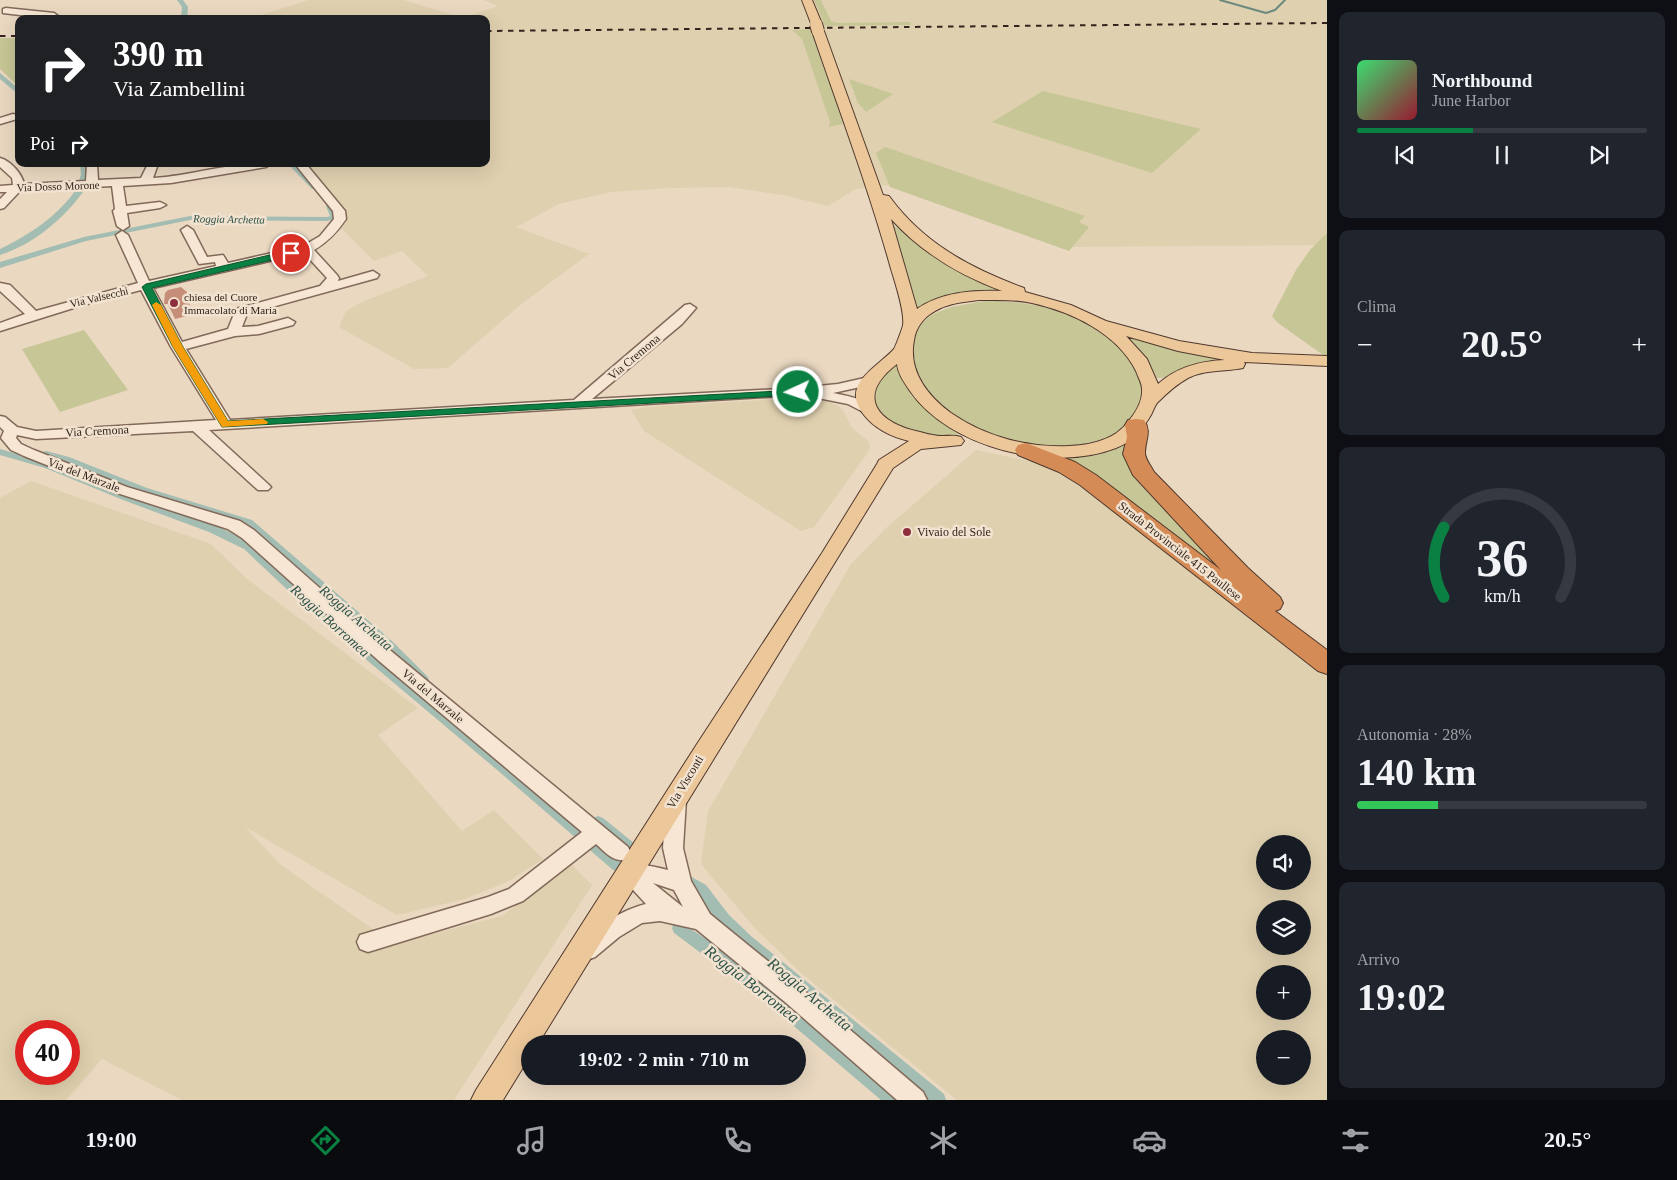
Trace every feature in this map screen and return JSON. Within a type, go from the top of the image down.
[{"type":"highway","name":"Strada Provinciale 415 Paullese","points":[[1136,425],[1138,437],[1134,454],[1144,474],[1238,574],[1327,652]]},
{"type":"highway","name":"Strada Provinciale 415 Paullese","points":[[1015,447],[1067,467],[1088,480],[1327,664]]},
{"type":"main road","points":[[807,0],[887,228],[905,292],[911,324]]},
{"type":"main road","points":[[870,179],[893,215],[911,232],[959,266],[1091,320],[1178,346],[1285,361]]},
{"type":"main road","points":[[886,464],[887,438],[865,394],[870,380],[902,351],[911,324],[921,314],[935,305],[958,297],[1001,295],[1046,302]]},
{"type":"main road","points":[[877,419],[913,437],[1046,452],[1088,450],[1106,445],[1123,437],[1136,425],[1149,400],[1151,388],[1142,364],[1134,352],[1121,340],[1091,320]]},
{"type":"main road","points":[[902,351],[909,377],[921,395],[938,411],[968,431],[1015,447]]},
{"type":"main road","points":[[1149,400],[1161,393],[1176,378],[1191,370],[1221,364],[1327,361]]},
{"type":"main road","points":[[886,464],[905,450],[925,442],[955,441]]},
{"type":"main road","name":"Via Visconti","points":[[486,1100],[576,958],[625,863],[676,798],[829,558],[886,464]]},
{"type":"street","points":[[2,12],[41,15]]},
{"type":"street","points":[[0,122],[13,117]]},
{"type":"street","points":[[0,161],[17,177],[19,186],[0,206]]},
{"type":"street","points":[[92,167],[92,185]]},
{"type":"street","points":[[146,182],[152,167]]},
{"type":"street","name":"Via Dosso Morone","points":[[0,189],[19,186],[146,182],[250,167]]},
{"type":"street","name":"Via Valsecchi","points":[[0,326],[60,306],[307,249],[324,240],[340,219],[339,211],[302,167]]},
{"type":"street","name":"Via Dosso Morone","points":[[117,184],[122,231],[146,287],[178,347],[225,424]]},
{"type":"street","points":[[120,211],[160,205]]},
{"type":"street","points":[[187,230],[203,261],[219,258],[224,269]]},
{"type":"street","points":[[307,249],[334,278],[323,290]]},
{"type":"street","points":[[234,332],[241,312],[373,275]]},
{"type":"street","points":[[0,287],[6,288],[33,315]]},
{"type":"street","name":"Via Cremona","points":[[577,405],[690,308]]},
{"type":"street","points":[[178,347],[234,332],[259,330],[288,322]]},
{"type":"street","name":"Via Cremona","points":[[6,425],[36,435],[798,392],[838,388],[870,380]]},
{"type":"street","name":"Via Cremona","points":[[798,392],[841,397],[860,405],[877,419]]},
{"type":"street","name":"Via del Marzale","points":[[6,425],[8,438],[16,447],[29,453],[122,490],[234,525],[248,534],[589,839],[625,863],[651,895],[676,915]]},
{"type":"street","points":[[197,426],[263,487]]},
{"type":"street","name":"Via del Marzale","points":[[676,798],[673,848],[681,882],[702,921],[793,995],[915,1100]]},
{"type":"street","points":[[368,942],[491,905],[516,895],[589,839]]},
{"type":"street","points":[[625,863],[652,874],[681,882]]},
{"type":"street","name":"Via del Marzale","points":[[576,958],[624,922],[642,914],[658,912],[702,921]]},
{"type":"shaded area","points":[[308,0],[404,0],[452,15],[261,15]]},
{"type":"shaded area","points":[[484,0],[1327,0],[1327,245],[1068,247],[888,185],[856,189],[828,206],[783,195],[728,187],[610,192],[559,204],[516,227],[589,254],[520,305],[448,368],[414,369],[339,327],[346,311],[364,301],[428,276],[402,251],[374,261],[340,227],[346,222],[344,211],[305,167],[490,167],[490,15],[471,15],[498,6]]},
{"type":"shaded area","points":[[814,0],[821,0],[831,21],[838,23],[910,22],[911,25],[825,26]]},
{"type":"shaded area","points":[[812,29],[843,124],[829,127],[830,122],[802,39],[792,30]]},
{"type":"shaded area","points":[[0,38],[15,38],[15,83],[0,69]]},
{"type":"shaded area","points":[[849,79],[893,94],[866,112],[858,103]]},
{"type":"shaded area","points":[[1043,91],[1201,129],[1152,173],[992,122]]},
{"type":"shaded area","points":[[885,147],[1085,216],[1079,222],[1089,227],[1069,251],[890,187],[876,153]]},
{"type":"shaded area","points":[[892,224],[910,237],[1003,291],[959,293],[917,309],[912,308]]},
{"type":"shaded area","points":[[1327,233],[1327,355],[1323,355],[1278,323],[1272,316],[1296,270],[1310,250]]},
{"type":"shaded area","points":[[984,301],[1017,302],[1064,313],[1093,327],[1126,349],[1136,365],[1147,398],[1119,435],[1085,447],[1027,447],[973,428],[927,395],[913,367],[912,344],[918,327],[931,315],[951,307]]},
{"type":"shaded area","points":[[84,330],[128,390],[60,412],[22,349]]},
{"type":"shaded area","points":[[1125,334],[1232,359],[1187,367],[1166,377],[1157,378],[1141,352],[1124,336]]},
{"type":"shaded area","points":[[895,365],[915,397],[960,434],[930,436],[919,434],[899,428],[881,416],[873,404],[875,382]]},
{"type":"shaded area","points":[[798,398],[822,399],[842,409],[852,428],[868,441],[870,447],[867,454],[814,527],[801,531],[644,431],[631,410],[646,407]]},
{"type":"shaded area","points":[[1127,442],[1246,591],[1061,457],[1101,452]]},
{"type":"shaded area","points":[[976,450],[1039,463],[1069,476],[1327,674],[1327,1100],[957,1100],[801,973],[753,926],[701,864],[708,811],[851,564],[885,529]]},
{"type":"shaded area","points":[[31,481],[211,544],[247,579],[418,708],[378,735],[462,831],[494,810],[543,859],[509,881],[465,899],[397,915],[245,827],[281,865],[394,944],[502,916],[571,864],[592,885],[454,1100],[182,1100],[102,1059],[80,1084],[80,1020],[15,1020],[15,1085],[79,1085],[66,1100],[0,1100],[0,498]]},
{"type":"building","name":"chiesa del Cuore Immacolato di Maria","points":[[181,287],[188,293],[191,315],[175,319],[168,304],[164,304],[165,293],[168,290]]},
{"type":"waterway","name":"Roggia Archetta","points":[[180,0],[185,7],[184,15]]},
{"type":"waterway","points":[[1220,0],[1266,13],[1275,10],[1285,0]]},
{"type":"waterway","name":"Roggia Borromea","points":[[0,75],[15,89]]},
{"type":"waterway","name":"Roggia Borromea","points":[[82,184],[85,174],[84,167]]},
{"type":"waterway","name":"Roggia Archetta","points":[[295,167],[315,187]]},
{"type":"waterway","name":"Roggia Borromea","points":[[0,252],[45,227],[64,210],[81,189]]},
{"type":"waterway","name":"Roggia Archetta","points":[[0,265],[84,239],[190,218],[327,219],[335,217],[330,206]]},
{"type":"waterway","name":"Roggia Borromea","points":[[0,452],[49,466],[127,498],[213,529],[248,546],[328,621],[501,765],[618,866]]},
{"type":"waterway","name":"Roggia Archetta","points":[[46,454],[65,459],[143,490],[248,523],[389,645],[423,679]]},
{"type":"waterway","name":"Roggia Archetta","points":[[598,822],[630,848]]},
{"type":"waterway","name":"Roggia Archetta","points":[[688,881],[701,889],[724,920],[746,941],[938,1100]]},
{"type":"waterway","name":"Roggia Borromea","points":[[679,928],[762,989],[893,1100]]},
{"type":"railway","points":[[490,31],[1327,23]]},
{"type":"railway","points":[[0,36],[15,36]]},
{"type":"slow traffic","points":[[156,305],[178,347],[225,424],[263,422]]},
{"type":"place","name":"chiesa del Cuore Immacolato di Maria","points":[[174,303]]},
{"type":"place","name":"Vivaio del Sole","points":[[907,532]]},
{"type":"route","points":[[291,253],[146,287],[178,347],[225,424],[798,392]]}]
